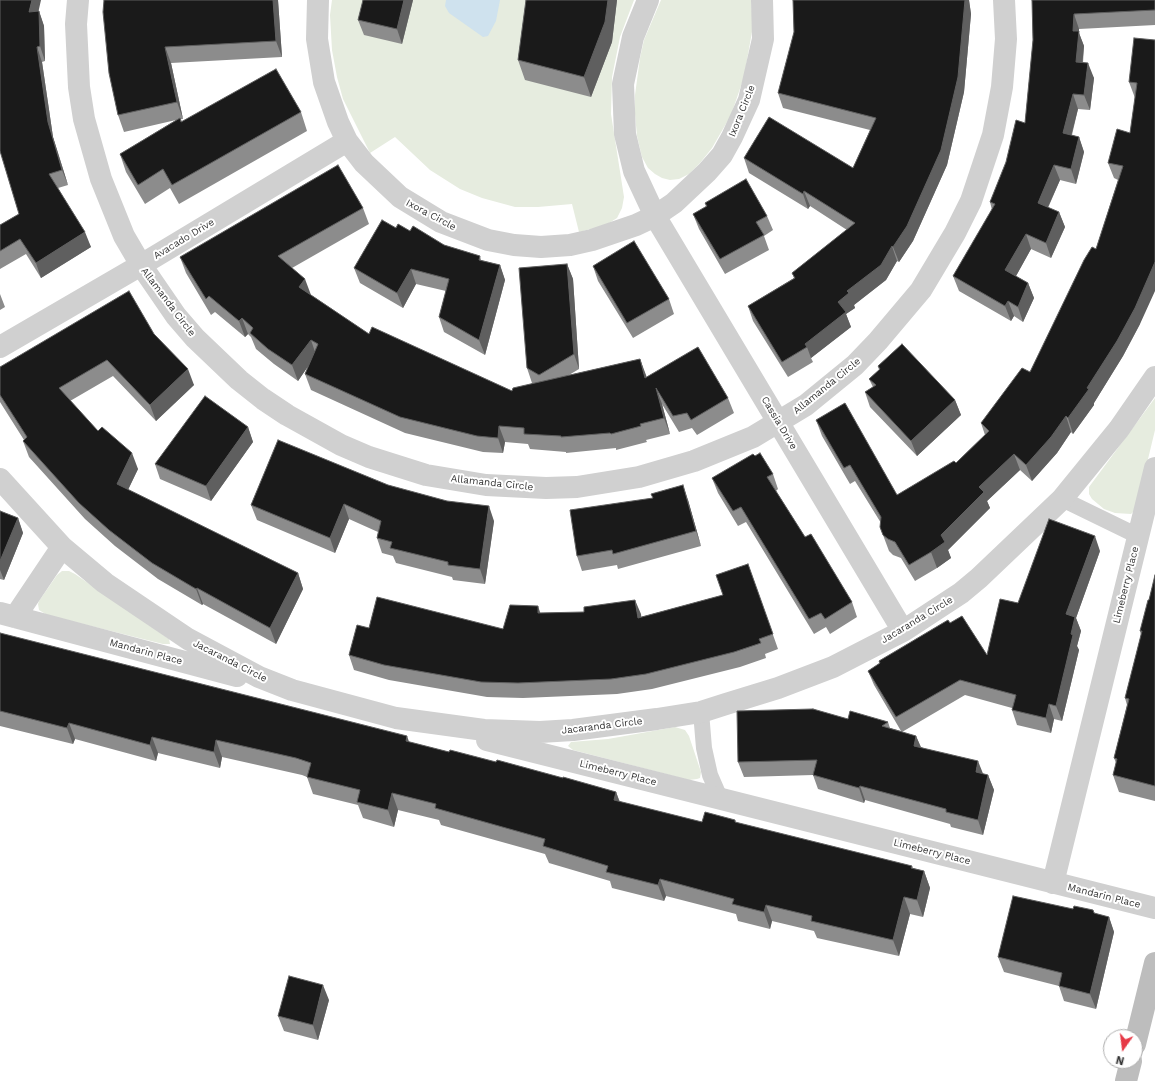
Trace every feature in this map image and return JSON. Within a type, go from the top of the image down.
[{"type":"main road","points":[[1139,1029],[1155,963]]},
{"type":"main road","points":[[1126,1081],[1129,1069]]},
{"type":"street","name":"Allamanda Circle","points":[[78,0],[79,88],[84,119],[92,149],[112,207],[127,243],[176,316],[239,380],[263,399],[287,416],[341,445],[369,457],[426,475],[516,488],[577,487],[607,483],[645,476],[694,461],[753,437],[779,423],[806,405],[855,365],[878,341],[921,290],[955,233],[971,201],[982,169],[999,104],[1004,71],[1006,39],[1004,0]]},
{"type":"street","name":"Ixora Circle","points":[[318,0],[317,39],[320,60],[331,102],[347,141],[372,172],[400,197],[441,222],[488,240],[528,246],[570,245],[616,233],[655,216],[691,189],[722,155],[741,120],[749,100],[760,59],[764,24],[762,0]]},
{"type":"street","points":[[648,0],[638,23],[629,52],[623,84],[623,101],[625,134],[634,171],[655,216]]},
{"type":"street","name":"Avacado Drive","points":[[0,347],[141,265],[347,141]]},
{"type":"street","name":"Cassia Drive","points":[[655,216],[903,631]]},
{"type":"street","name":"Jacaranda Circle","points":[[0,480],[62,547],[105,583],[188,639],[232,664],[292,690],[396,718],[484,730],[540,732],[610,727],[701,712],[804,678],[833,666],[903,631],[961,593],[1062,500],[1107,446],[1155,377]]},
{"type":"street","name":"Limeberry Place","points":[[396,718],[720,798],[1053,883],[1155,468]]},
{"type":"street","points":[[7,615],[62,547]]},
{"type":"street","name":"Mandarin Place","points":[[7,615],[292,690]]},
{"type":"street","name":"Mandarin Place","points":[[1053,883],[1155,908]]},
{"type":"lane","points":[[1062,500],[1138,536]]},
{"type":"lane","points":[[701,712],[704,748],[710,775],[720,798]]},
{"type":"shaded area","points":[[332,0],[634,0],[620,37],[612,77],[611,114],[624,197],[622,208],[617,218],[606,225],[579,232],[572,204],[538,207],[515,207],[482,198],[460,189],[430,170],[395,137],[370,153],[343,99],[337,77],[332,50],[330,15]]},
{"type":"shaded area","points":[[661,0],[751,0],[753,26],[744,77],[731,115],[712,148],[700,163],[689,174],[679,179],[670,180],[655,174],[648,168],[642,157],[637,136],[635,114],[635,95],[644,40]]},
{"type":"shaded area","points":[[1155,398],[1155,430],[1136,509],[1131,514],[1115,513],[1104,509],[1092,499],[1089,494],[1089,487]]},
{"type":"shaded area","points":[[62,571],[69,571],[75,574],[169,639],[170,644],[163,644],[47,615],[39,610],[39,601],[57,575]]},
{"type":"shaded area","points":[[675,727],[685,730],[689,736],[701,772],[700,778],[689,780],[573,750],[568,746],[571,742],[608,739]]},
{"type":"water","points":[[446,0],[500,0],[496,21],[488,36],[483,37],[449,13],[445,6]]},
{"type":"building","points":[[0,0],[32,0],[29,12],[39,11],[40,46],[37,47],[48,122],[62,170],[49,174],[85,232],[36,263],[20,239],[0,251],[0,225],[19,214],[0,151]]},
{"type":"building","points":[[104,0],[273,0],[276,41],[165,47],[177,102],[118,115],[109,73],[103,12]]},
{"type":"building","points":[[363,0],[404,0],[397,29],[358,20]]},
{"type":"building","points":[[526,0],[608,0],[605,22],[584,77],[518,60]]},
{"type":"building","points":[[793,0],[965,0],[958,77],[941,150],[907,226],[893,247],[892,246],[881,265],[847,291],[849,293],[838,302],[846,312],[805,344],[807,347],[782,362],[748,306],[795,278],[792,273],[855,223],[804,191],[803,194],[744,158],[769,117],[853,168],[876,118],[778,93],[794,32]]},
{"type":"building","points":[[1032,0],[1155,0],[1155,10],[1074,14],[1073,31],[1079,31],[1076,62],[1088,63],[1084,95],[1073,94],[1063,133],[1079,137],[1071,169],[1054,165],[1038,203],[1059,212],[1046,243],[1026,234],[1005,270],[1028,283],[1018,307],[1008,301],[1005,306],[953,276],[995,204],[990,202],[1006,162],[1016,120],[1025,123],[1033,40]]},
{"type":"building","points":[[1134,38],[1155,40],[1155,262],[1135,308],[1117,341],[1087,388],[1089,389],[1068,418],[1066,416],[1051,437],[1026,465],[1014,454],[979,487],[984,492],[941,535],[945,542],[909,565],[895,542],[883,535],[880,527],[881,517],[850,465],[844,468],[816,420],[845,403],[897,495],[954,461],[956,463],[989,431],[981,423],[1022,368],[1030,372],[1084,260],[1092,247],[1096,249],[1123,166],[1108,163],[1117,129],[1130,133],[1137,83],[1129,82]]},
{"type":"building","points":[[276,69],[301,112],[172,185],[163,169],[138,185],[120,154],[180,118],[181,122]]},
{"type":"building","points":[[338,165],[363,208],[278,256],[305,279],[299,287],[369,334],[372,327],[512,391],[513,388],[640,359],[645,378],[698,347],[728,398],[691,420],[687,413],[673,416],[656,388],[664,418],[640,424],[641,426],[611,434],[561,437],[524,434],[524,428],[499,426],[498,438],[477,436],[400,417],[305,374],[318,344],[311,340],[292,365],[268,349],[250,333],[253,328],[242,318],[239,321],[209,296],[206,299],[180,257]]},
{"type":"building","points":[[746,179],[767,216],[756,222],[764,235],[720,259],[693,214],[707,206],[705,203]]},
{"type":"building","points":[[382,220],[396,228],[398,224],[410,231],[413,226],[444,245],[480,256],[479,260],[500,265],[479,340],[439,317],[449,279],[411,269],[397,293],[354,268]]},
{"type":"building","points":[[634,241],[669,299],[627,323],[593,266]]},
{"type":"building","points":[[567,264],[574,354],[539,375],[527,368],[519,268]]},
{"type":"building","points":[[129,291],[154,334],[188,369],[150,405],[107,360],[59,388],[98,431],[102,427],[132,453],[117,484],[298,573],[270,628],[197,588],[196,589],[152,563],[109,530],[79,503],[23,441],[27,437],[0,395],[0,367]]},
{"type":"building","points":[[902,344],[955,400],[911,441],[865,392],[876,385],[869,379],[880,369],[878,366]]},
{"type":"building","points":[[205,396],[248,427],[206,486],[155,464]]},
{"type":"building","points":[[278,440],[388,485],[447,501],[489,506],[480,569],[448,565],[448,562],[390,548],[392,542],[377,538],[381,521],[344,504],[330,538],[251,505]]},
{"type":"building","points":[[760,453],[773,474],[767,477],[805,537],[811,534],[852,602],[825,619],[821,613],[809,619],[741,507],[733,511],[712,478],[753,454],[755,456]]},
{"type":"building","points":[[683,485],[696,531],[613,554],[612,550],[577,556],[570,510],[653,498],[651,494]]},
{"type":"building","points":[[0,511],[18,518],[0,561]]},
{"type":"building","points":[[1049,519],[1095,536],[1066,614],[1075,617],[1071,634],[1073,635],[1056,706],[1049,704],[1046,718],[1012,710],[1016,695],[960,680],[896,717],[868,671],[880,663],[879,661],[948,620],[950,623],[962,616],[987,655],[1000,599],[1018,603]]},
{"type":"building","points":[[748,564],[773,634],[759,639],[761,643],[734,652],[646,674],[611,679],[518,683],[481,682],[384,665],[349,655],[357,625],[369,628],[377,597],[503,629],[510,605],[538,606],[538,613],[584,612],[584,607],[635,600],[638,618],[723,595],[716,575]]},
{"type":"building","points":[[1155,575],[1155,786],[1113,775],[1117,759],[1114,758],[1129,699],[1125,698],[1142,631],[1140,631]]},
{"type":"building","points":[[0,633],[407,736],[406,741],[449,752],[450,750],[496,762],[497,760],[563,777],[616,792],[614,800],[702,822],[705,812],[735,820],[735,822],[912,866],[911,868],[924,871],[917,900],[904,897],[893,940],[811,921],[812,916],[766,905],[764,912],[732,904],[734,899],[660,879],[658,885],[606,872],[608,866],[543,846],[545,839],[435,808],[436,804],[392,793],[388,810],[357,802],[360,790],[307,777],[311,763],[296,758],[216,740],[214,752],[152,737],[150,745],[69,723],[67,728],[0,711]]},
{"type":"building","points":[[813,709],[848,719],[850,711],[888,722],[882,726],[916,736],[914,746],[978,761],[976,772],[988,775],[978,820],[946,812],[946,809],[860,786],[859,788],[813,775],[817,760],[738,762],[737,711]]},
{"type":"building","points":[[1013,896],[1073,909],[1074,906],[1093,910],[1094,913],[1109,917],[1090,994],[1059,986],[1062,973],[998,957]]},
{"type":"building","points":[[289,976],[323,985],[313,1025],[278,1016]]}]
